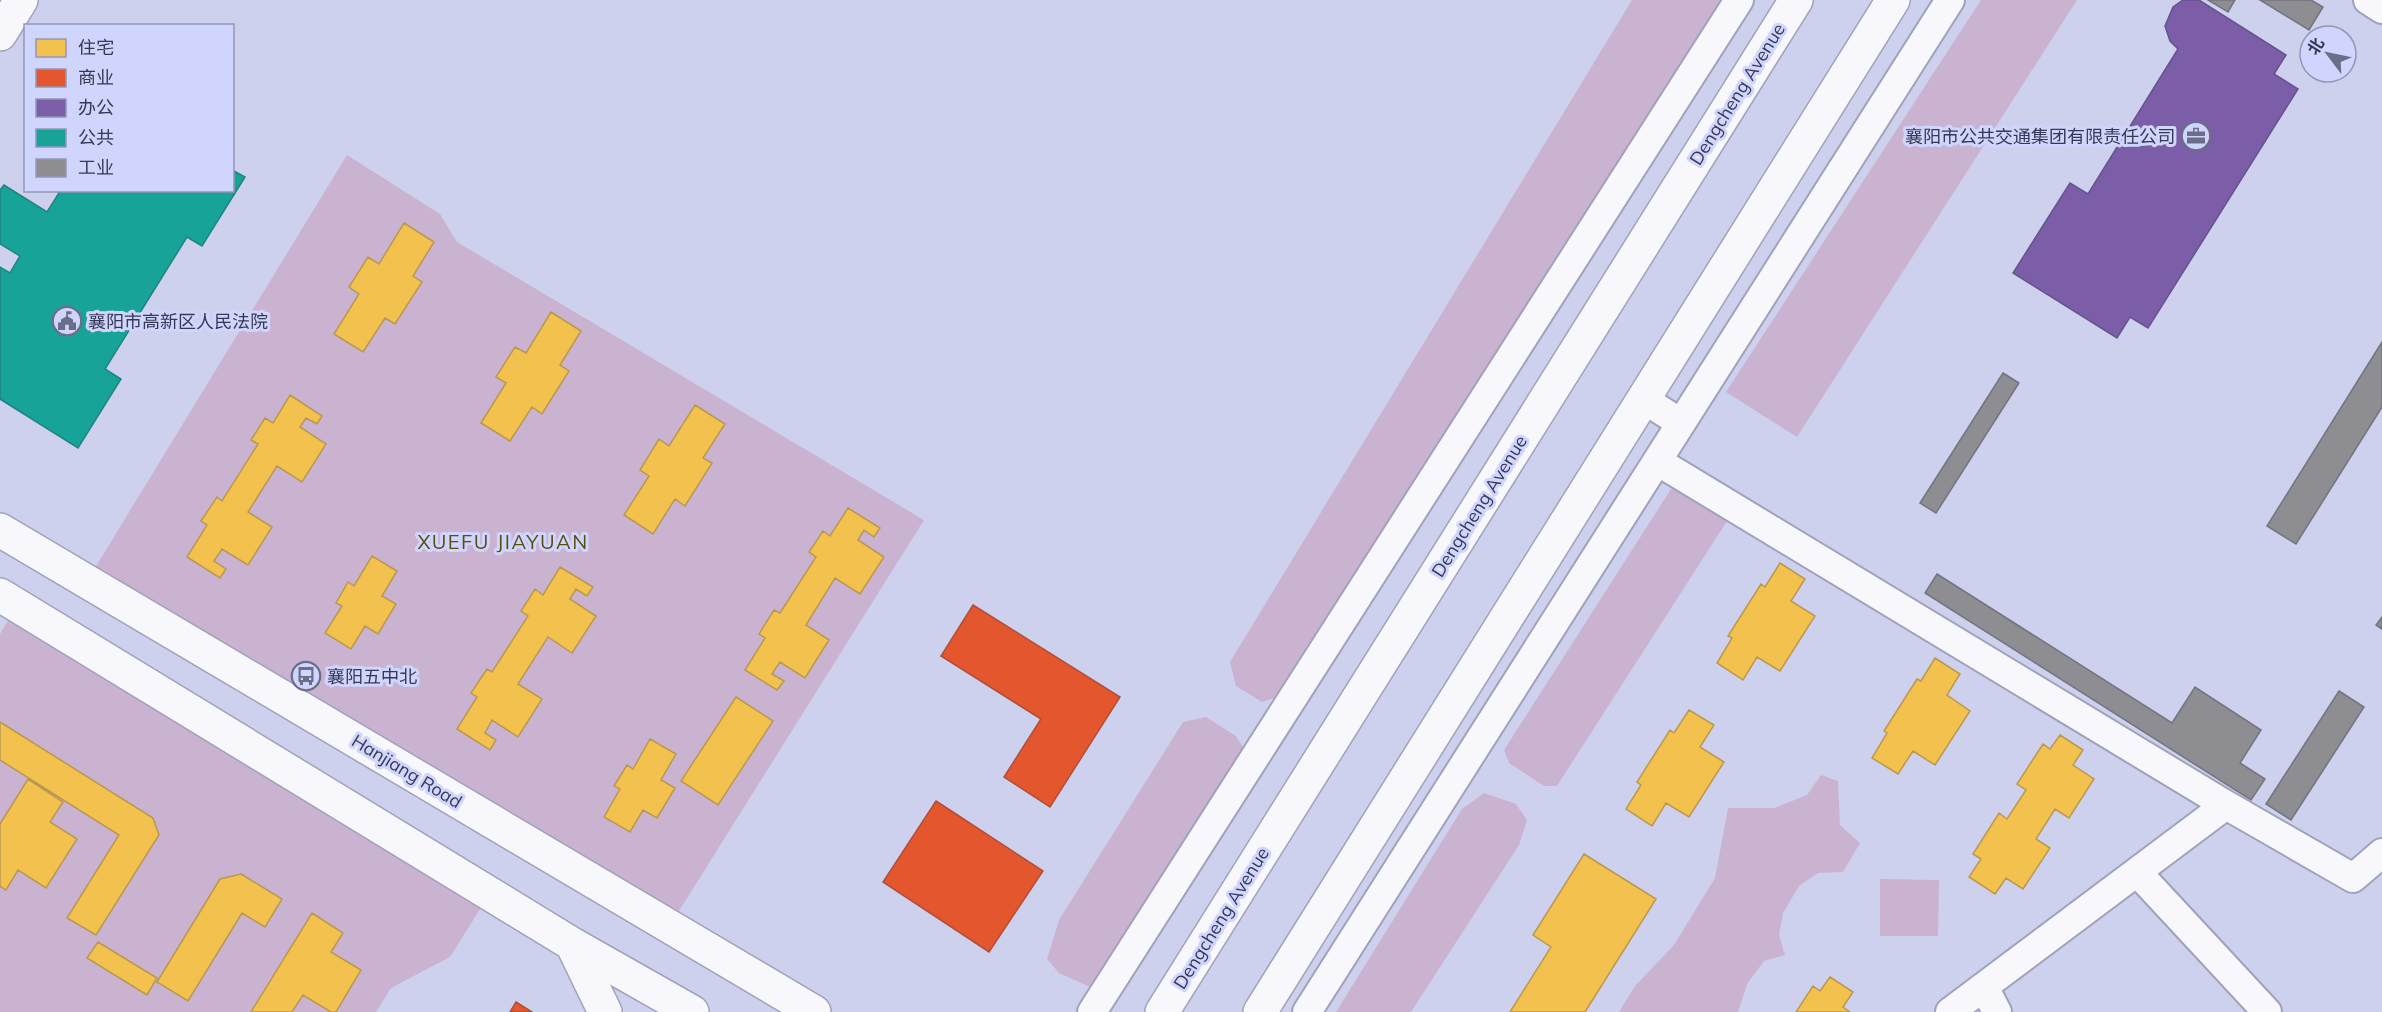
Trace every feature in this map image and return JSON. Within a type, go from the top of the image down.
[{"type":"main road","points":[[0,34],[21,0]]},
{"type":"main road","name":"Dengcheng Avenue","points":[[1162,1012],[1796,0]]},
{"type":"main road","points":[[1260,1012],[1893,0]]},
{"type":"main road","name":"Hanjiang Road","points":[[0,530],[814,1012]]},
{"type":"main road","points":[[0,594],[572,944],[692,1012]]},
{"type":"main road","points":[[572,944],[605,1012]]},
{"type":"street","points":[[1092,1012],[1739,0]]},
{"type":"street","points":[[1307,1012],[1950,0]]},
{"type":"street","points":[[2368,0],[2382,9]]},
{"type":"street","points":[[1643,399],[1681,423]]},
{"type":"street","points":[[1657,461],[2226,805],[2353,878],[2382,853]]},
{"type":"street","points":[[1950,1012],[2226,805]]},
{"type":"street","points":[[2137,872],[2267,1012]]},
{"type":"street","points":[[1984,987],[1997,1012]]},
{"type":"shaded area","points":[[1632,0],[1739,0],[1297,691],[1262,702],[1236,686],[1230,662]]},
{"type":"shaded area","points":[[1981,0],[2077,0],[1797,437],[1726,392]]},
{"type":"shaded area","points":[[347,155],[440,214],[457,242],[924,520],[669,927],[87,581]]},
{"type":"shaded area","points":[[1673,486],[1725,510],[1727,521],[1557,786],[1544,786],[1509,763],[1504,750]]},
{"type":"shaded area","points":[[17,605],[490,893],[450,957],[391,988],[376,1012],[0,1012],[0,634]]},
{"type":"shaded area","points":[[1206,717],[1236,736],[1252,762],[1092,988],[1059,973],[1047,959],[1059,920],[1183,722]]},
{"type":"shaded area","points":[[1821,775],[1838,781],[1840,825],[1860,843],[1843,872],[1818,873],[1799,886],[1783,913],[1779,935],[1785,955],[1764,961],[1747,984],[1738,1012],[1619,1012],[1635,986],[1674,945],[1715,878],[1728,808],[1774,808],[1807,795]]},
{"type":"shaded area","points":[[1484,793],[1516,804],[1527,820],[1519,845],[1411,1012],[1336,1012],[1462,809]]},
{"type":"shaded area","points":[[1880,879],[1939,880],[1938,936],[1880,936]]},
{"type":"building: 住宅","points":[[404,223],[434,242],[413,276],[422,282],[395,324],[385,318],[363,352],[334,334],[359,294],[349,287],[368,257],[379,264]]},
{"type":"building: 住宅","points":[[551,312],[581,331],[560,365],[569,371],[542,414],[532,407],[510,441],[481,423],[506,383],[496,377],[515,347],[526,353]]},
{"type":"building: 住宅","points":[[290,395],[322,416],[317,424],[306,418],[300,427],[326,444],[302,482],[277,466],[248,512],[272,527],[248,565],[222,549],[214,561],[226,569],[220,578],[187,557],[207,525],[201,521],[217,497],[222,501],[258,444],[251,440],[265,418],[273,423]]},
{"type":"building: 住宅","points":[[695,405],[725,424],[703,458],[712,463],[685,506],[675,499],[653,534],[624,515],[649,476],[640,470],[659,439],[669,446]]},
{"type":"building: 住宅","points":[[848,508],[880,528],[874,537],[864,530],[858,540],[884,557],[860,594],[835,578],[806,625],[829,640],[805,678],[780,662],[772,674],[784,681],[777,690],[745,670],[765,638],[759,634],[774,610],[780,613],[816,557],[809,552],[823,531],[830,536]]},
{"type":"building: 住宅","points":[[372,556],[397,571],[382,596],[396,604],[378,634],[365,626],[351,649],[325,633],[342,606],[336,603],[348,582],[354,586]]},
{"type":"building: 住宅","points":[[1780,563],[1805,579],[1791,601],[1815,616],[1780,671],[1757,657],[1743,680],[1717,663],[1732,638],[1728,636],[1761,584],[1765,587]]},
{"type":"building: 住宅","points":[[560,567],[593,587],[587,596],[576,589],[570,599],[596,616],[572,653],[548,637],[518,684],[542,699],[518,737],[492,720],[485,733],[496,740],[490,750],[457,729],[477,697],[471,693],[487,669],[492,672],[528,616],[521,611],[535,589],[543,595]]},
{"type":"building: 住宅","points":[[1935,658],[1960,674],[1947,695],[1970,711],[1935,765],[1913,751],[1898,774],[1872,758],[1887,733],[1884,731],[1917,679],[1921,681]]},
{"type":"building: 住宅","points":[[736,697],[773,721],[718,805],[681,781]]},
{"type":"building: 住宅","points":[[1689,710],[1714,725],[1700,747],[1724,762],[1689,817],[1666,803],[1652,826],[1626,809],[1641,785],[1637,782],[1670,730],[1674,733]]},
{"type":"building: 住宅","points":[[0,722],[153,818],[159,835],[96,935],[67,918],[119,835],[0,760]]},
{"type":"building: 住宅","points":[[2060,735],[2083,750],[2073,765],[2094,779],[2069,818],[2055,809],[2036,839],[2050,848],[2023,889],[2006,878],[1995,894],[1969,877],[1981,859],[1973,854],[1999,813],[2007,819],[2026,790],[2017,784],[2043,744],[2050,749]]},
{"type":"building: 住宅","points":[[650,739],[676,754],[661,780],[675,788],[657,818],[643,810],[630,832],[604,817],[620,789],[614,786],[627,765],[633,769]]},
{"type":"building: 住宅","points":[[28,779],[63,802],[50,822],[77,839],[46,888],[18,870],[6,890],[0,886],[0,824]]},
{"type":"building: 住宅","points":[[1584,854],[1656,899],[1585,1012],[1510,1012],[1551,947],[1533,935]]},
{"type":"building: 住宅","points":[[241,874],[282,899],[265,927],[242,913],[188,1001],[157,982],[220,879]]},
{"type":"building: 住宅","points":[[312,913],[343,933],[331,952],[361,970],[336,1012],[331,1012],[303,995],[292,1012],[251,1012]]},
{"type":"building: 住宅","points":[[98,942],[157,978],[147,995],[87,958]]},
{"type":"building: 住宅","points":[[1830,977],[1853,992],[1843,1007],[1850,1012],[1796,1012],[1813,986],[1820,991]]},
{"type":"building: 商业","points":[[973,605],[1120,697],[1050,807],[1004,777],[1041,719],[941,656]]},
{"type":"building: 商业","points":[[936,801],[1043,871],[989,952],[883,882]]},
{"type":"building: 商业","points":[[516,1002],[532,1012],[510,1012]]},
{"type":"building: 办公","name":"襄阳市公共交通集团有限责任公司","points":[[2183,0],[2199,0],[2286,55],[2274,74],[2298,89],[2148,328],[2130,317],[2117,338],[2013,273],[2070,183],[2088,194],[2178,49],[2170,41],[2165,26],[2173,7]]},
{"type":"building: 公共","name":"襄阳市高新区人民法院","points":[[234,171],[245,177],[202,246],[187,237],[105,369],[121,379],[78,448],[0,399],[0,267],[10,273],[20,256],[0,244],[0,190],[4,185],[47,212],[59,193],[234,192]]},
{"type":"building: 工业","points":[[2208,0],[2235,0],[2228,12]]},
{"type":"building: 工业","points":[[2260,0],[2311,0],[2323,7],[2313,24],[2299,24]]},
{"type":"building: 工业","points":[[2382,342],[2382,407],[2296,544],[2267,526]]},
{"type":"building: 工业","points":[[2003,373],[2019,383],[1936,513],[1920,503]]},
{"type":"building: 工业","points":[[1937,574],[2172,723],[2195,687],[2261,730],[2240,763],[2265,779],[2251,800],[1925,593]]},
{"type":"building: 工业","points":[[2382,617],[2382,629],[2376,625]]},
{"type":"building: 工业","points":[[2339,691],[2364,707],[2291,820],[2266,804]]},
{"type":"place","name":"襄阳市公共交通集团有限责任公司","points":[[2196,136]]},
{"type":"place","name":"襄阳市高新区人民法院","points":[[67,321]]},
{"type":"place","name":"襄阳五中北","points":[[306,676]]},
{"type":"district","name":"XUEFU JIAYUAN","points":[[503,541]]}]
